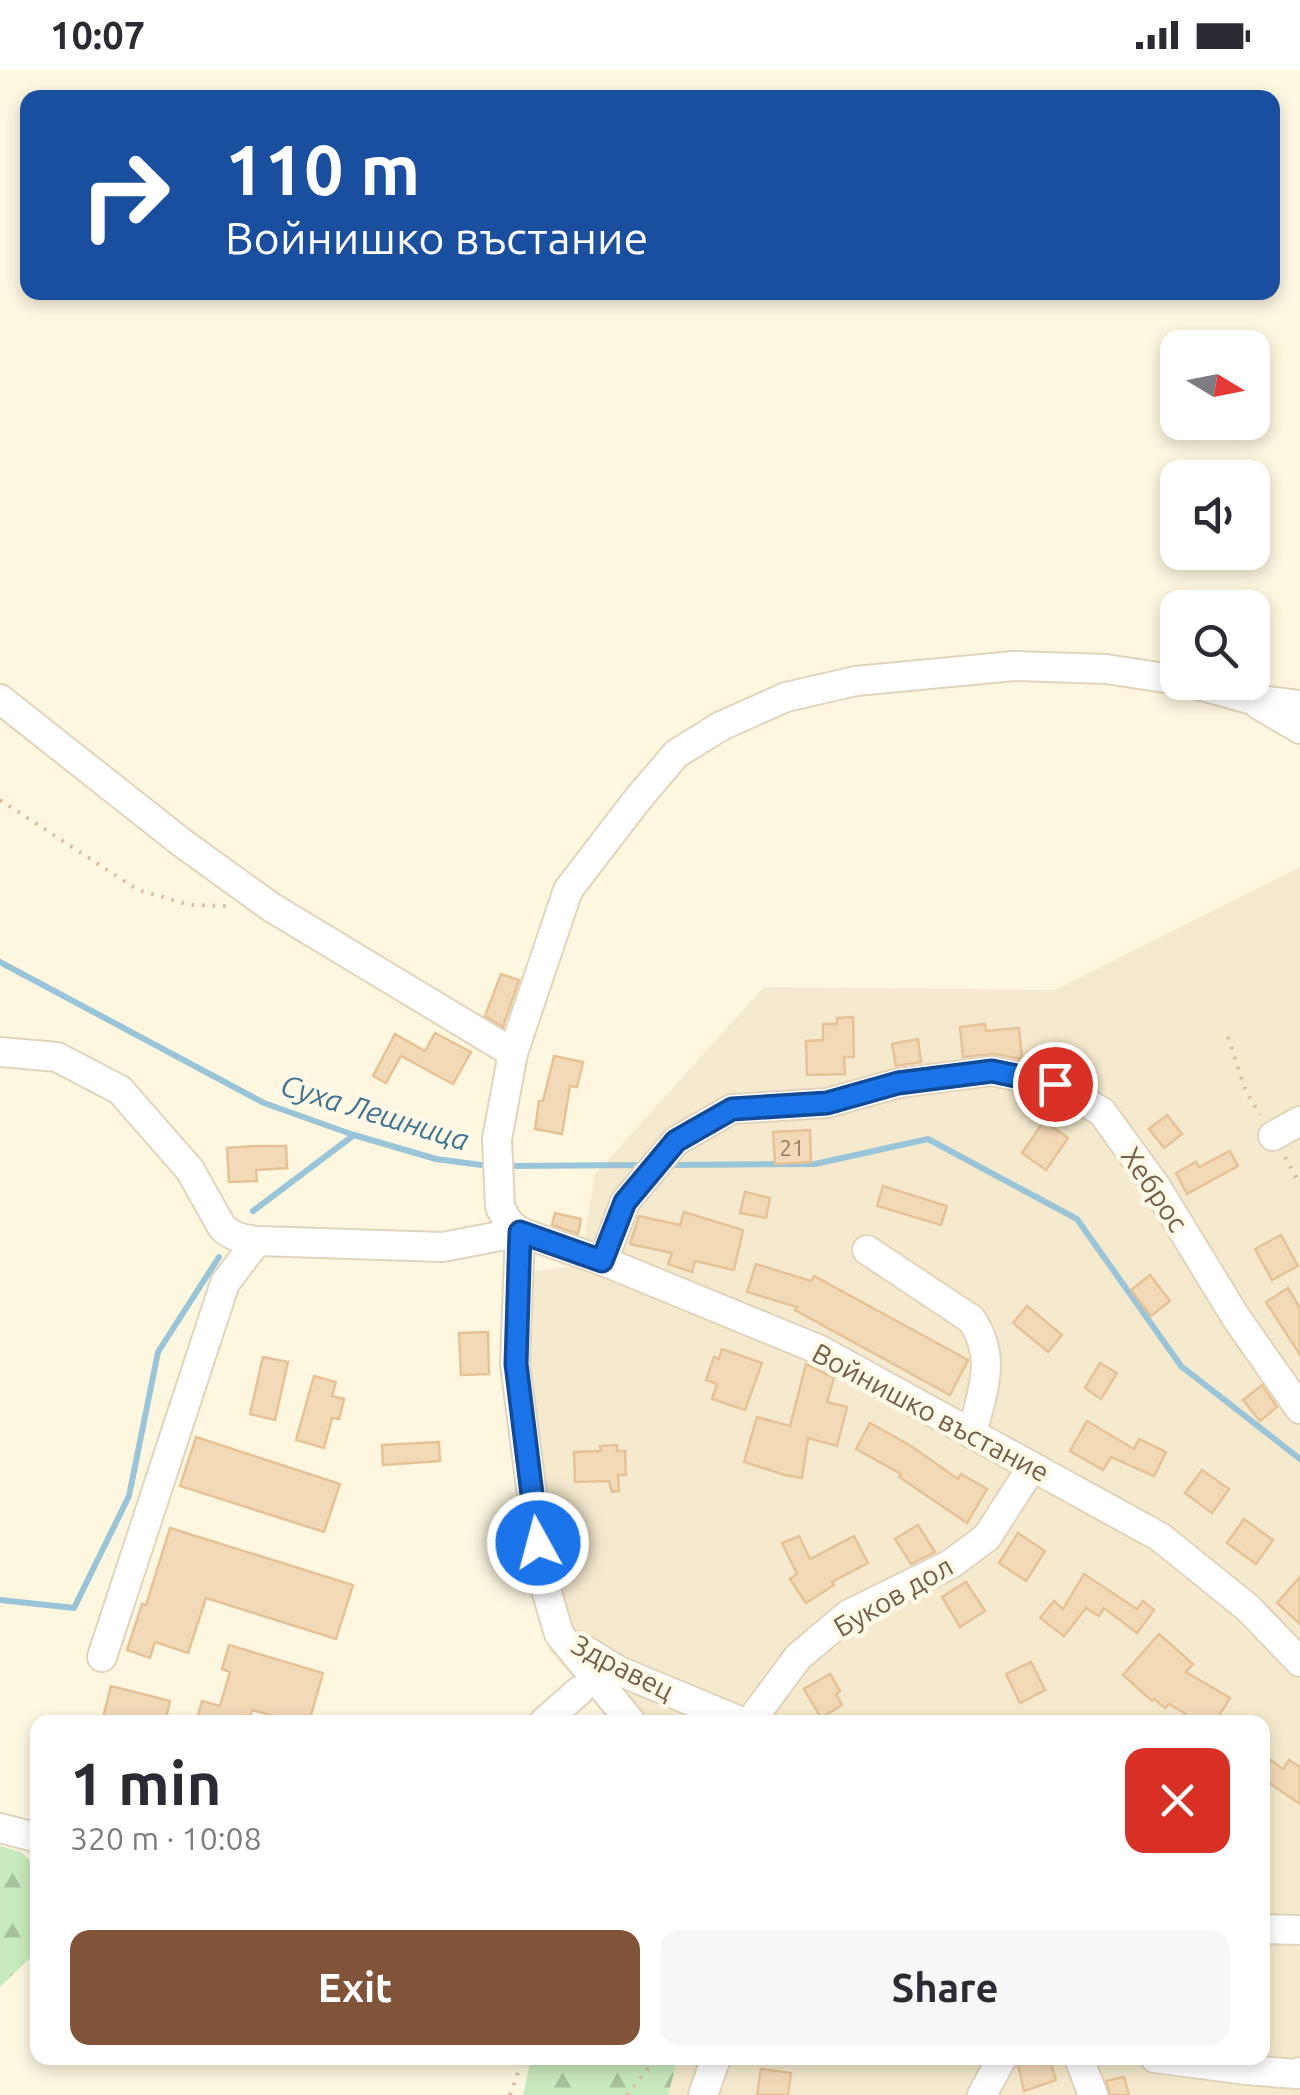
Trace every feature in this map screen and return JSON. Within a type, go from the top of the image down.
[{"type":"street","points":[[520,1232],[508,1222],[500,1206],[497,1166],[512,1053],[568,890],[676,754],[721,726],[786,697],[856,680],[1014,666],[1106,670],[1160,678]]},
{"type":"street","points":[[0,699],[181,842],[270,906],[512,1053]]},
{"type":"street","points":[[1252,700],[1300,730]]},
{"type":"street","points":[[1264,700],[1300,705]]},
{"type":"street","points":[[0,1052],[56,1057],[120,1090],[190,1170],[229,1234],[257,1242],[443,1247],[520,1232]]},
{"type":"street","name":"Хеброс","points":[[602,1261],[625,1202],[676,1141],[732,1109],[827,1103],[898,1083],[992,1071],[1055,1084],[1102,1112],[1157,1188],[1234,1316],[1300,1409]]},
{"type":"street","points":[[1272,1136],[1300,1121]]},
{"type":"street","points":[[520,1232],[516,1364],[542,1579],[559,1634],[625,1715]]},
{"type":"street","name":"Войнишко въстание","points":[[520,1232],[602,1261],[820,1350],[1160,1537],[1248,1608],[1300,1662]]},
{"type":"street","points":[[102,1657],[225,1284],[257,1242]]},
{"type":"street","points":[[867,1250],[970,1319],[981,1334],[988,1368],[972,1434]]},
{"type":"street","name":"Буков дол","points":[[755,1715],[798,1657],[849,1614],[951,1564],[987,1537],[1032,1467]]},
{"type":"street","name":"Здравец","points":[[559,1634],[619,1670],[725,1715]]},
{"type":"street","points":[[552,1715],[580,1691]]},
{"type":"street","points":[[0,1828],[30,1836]]},
{"type":"street","points":[[1270,1929],[1300,1930]]},
{"type":"street","points":[[703,2095],[714,2065]]},
{"type":"street","points":[[982,2095],[998,2065]]},
{"type":"street","points":[[1082,2065],[1093,2095]]},
{"type":"street","points":[[1208,2065],[1296,2080]]},
{"type":"path","points":[[0,800],[138,890],[190,905],[270,906]]},
{"type":"path","points":[[1228,1037],[1245,1089],[1300,1184]]},
{"type":"path","points":[[510,2095],[519,2065]]},
{"type":"path","points":[[627,2095],[651,2065]]},
{"type":"shaded area","points":[[1300,867],[1300,2095],[668,2095],[676,2065],[1270,2065],[1270,1715],[606,1715],[550,1651],[510,1375],[513,1273],[580,1266],[595,1174],[764,987],[1055,990]]},
{"type":"green space","points":[[0,1846],[21,1852],[30,1861],[30,1959],[0,1987]]},
{"type":"green space","points":[[529,2065],[676,2065],[668,2095],[523,2095]]},
{"type":"building","points":[[501,974],[519,980],[503,1027],[485,1016]]},
{"type":"building","points":[[853,1017],[854,1057],[844,1057],[845,1074],[807,1075],[806,1041],[823,1040],[823,1024],[837,1024],[837,1018]]},
{"type":"building","points":[[985,1024],[986,1031],[1019,1028],[1022,1059],[995,1054],[963,1057],[960,1027]]},
{"type":"building","points":[[435,1033],[471,1052],[453,1084],[401,1056],[386,1083],[373,1076],[395,1034],[425,1051]]},
{"type":"building","points":[[918,1039],[921,1062],[896,1066],[892,1044]]},
{"type":"building","points":[[554,1056],[583,1062],[577,1087],[570,1086],[562,1134],[535,1129],[539,1101],[543,1101]]},
{"type":"building","points":[[1167,1115],[1182,1134],[1164,1148],[1149,1129]]},
{"type":"building","points":[[1044,1121],[1068,1138],[1046,1170],[1022,1153]]},
{"type":"building","points":[[810,1130],[811,1162],[775,1164],[773,1132]]},
{"type":"building","points":[[286,1146],[287,1168],[256,1170],[257,1181],[229,1182],[227,1148]]},
{"type":"building","points":[[1230,1151],[1238,1166],[1187,1194],[1176,1173],[1196,1162],[1199,1167]]},
{"type":"building","points":[[883,1186],[947,1206],[941,1225],[877,1206]]},
{"type":"building","points":[[745,1192],[770,1198],[766,1218],[740,1213]]},
{"type":"building","points":[[684,1212],[743,1230],[734,1270],[695,1261],[692,1272],[668,1264],[672,1253],[630,1244],[639,1216],[680,1225]]},
{"type":"building","points":[[555,1213],[581,1219],[578,1234],[552,1225]]},
{"type":"building","points":[[1281,1235],[1298,1266],[1272,1280],[1255,1249]]},
{"type":"building","points":[[756,1264],[811,1281],[814,1276],[968,1360],[950,1395],[795,1310],[797,1307],[747,1292]]},
{"type":"building","points":[[1150,1275],[1170,1301],[1151,1316],[1131,1290]]},
{"type":"building","points":[[1288,1288],[1300,1308],[1300,1355],[1266,1302]]},
{"type":"building","points":[[1027,1306],[1062,1335],[1048,1352],[1013,1323]]},
{"type":"building","points":[[488,1332],[489,1374],[461,1375],[459,1333]]},
{"type":"building","points":[[722,1349],[762,1363],[745,1410],[712,1399],[717,1384],[706,1380],[714,1357],[719,1359]]},
{"type":"building","points":[[263,1357],[288,1362],[275,1420],[250,1414]]},
{"type":"building","points":[[1100,1363],[1117,1373],[1101,1399],[1085,1388]]},
{"type":"building","points":[[806,1364],[834,1378],[827,1402],[847,1407],[837,1446],[808,1438],[802,1478],[744,1462],[757,1417],[790,1426]]},
{"type":"building","points":[[314,1376],[336,1382],[332,1396],[344,1399],[339,1419],[332,1418],[324,1448],[296,1440]]},
{"type":"building","points":[[1262,1385],[1277,1407],[1260,1421],[1243,1400]]},
{"type":"building","points":[[1087,1421],[1134,1449],[1139,1439],[1166,1452],[1154,1476],[1111,1457],[1103,1470],[1070,1451]]},
{"type":"building","points":[[870,1423],[958,1479],[961,1474],[987,1489],[967,1523],[899,1477],[901,1474],[856,1449]]},
{"type":"building","points":[[196,1437],[340,1484],[324,1532],[180,1486]]},
{"type":"building","points":[[439,1442],[440,1461],[383,1465],[382,1445]]},
{"type":"building","points":[[617,1445],[617,1451],[625,1451],[626,1475],[618,1475],[619,1491],[612,1492],[609,1481],[575,1482],[574,1452],[601,1451],[600,1446]]},
{"type":"building","points":[[1202,1470],[1229,1489],[1212,1513],[1185,1493]]},
{"type":"building","points":[[1244,1519],[1273,1540],[1256,1564],[1227,1543]]},
{"type":"building","points":[[918,1525],[935,1552],[911,1564],[895,1539]]},
{"type":"building","points":[[170,1528],[353,1585],[336,1639],[206,1598],[188,1653],[155,1642],[150,1658],[127,1650]]},
{"type":"building","points":[[1018,1533],[1045,1551],[1026,1581],[999,1563]]},
{"type":"building","points":[[799,1536],[810,1559],[854,1536],[868,1563],[832,1582],[834,1585],[806,1603],[790,1579],[797,1574],[782,1543]]},
{"type":"building","points":[[1084,1574],[1137,1609],[1143,1601],[1154,1610],[1137,1633],[1104,1608],[1099,1616],[1086,1608],[1064,1636],[1040,1618],[1054,1601],[1063,1609]]},
{"type":"building","points":[[1300,1577],[1300,1624],[1277,1603]]},
{"type":"building","points":[[966,1582],[985,1611],[960,1627],[942,1597]]},
{"type":"building","points":[[1159,1634],[1193,1664],[1186,1672],[1230,1698],[1219,1715],[1187,1715],[1169,1704],[1165,1708],[1152,1701],[1123,1675]]},
{"type":"building","points":[[229,1645],[323,1673],[311,1715],[270,1715],[252,1710],[251,1715],[198,1715],[202,1701],[220,1706],[230,1672],[222,1669]]},
{"type":"building","points":[[1031,1662],[1045,1690],[1020,1703],[1006,1674]]},
{"type":"building","points":[[830,1674],[840,1691],[836,1694],[842,1705],[819,1715],[804,1689]]},
{"type":"building","points":[[111,1686],[170,1701],[167,1715],[104,1715]]},
{"type":"building","points":[[1270,1760],[1283,1769],[1289,1760],[1300,1767],[1300,1804],[1270,1783]]},
{"type":"building","points":[[1018,2065],[1051,2065],[1056,2080],[1024,2091]]},
{"type":"building","points":[[761,2069],[791,2073],[788,2095],[757,2095]]},
{"type":"building","points":[[1124,2077],[1129,2095],[1110,2095],[1106,2081]]},
{"type":"waterway","name":"Суха Лешница","points":[[0,962],[264,1103],[436,1159],[489,1166]]},
{"type":"waterway","points":[[253,1211],[354,1135]]},
{"type":"waterway","name":"Суха Лешница","points":[[666,1165],[815,1164],[928,1139],[1077,1219],[1181,1366],[1300,1459]]},
{"type":"waterway","name":"Суха Лешница","points":[[506,1166],[644,1165]]},
{"type":"waterway","points":[[0,1600],[74,1608],[129,1496],[158,1352],[219,1257]]},
{"type":"route","points":[[538,1543],[516,1364],[520,1232],[602,1261],[625,1202],[676,1141],[732,1109],[827,1103],[898,1083],[992,1071],[1055,1084]]}]
